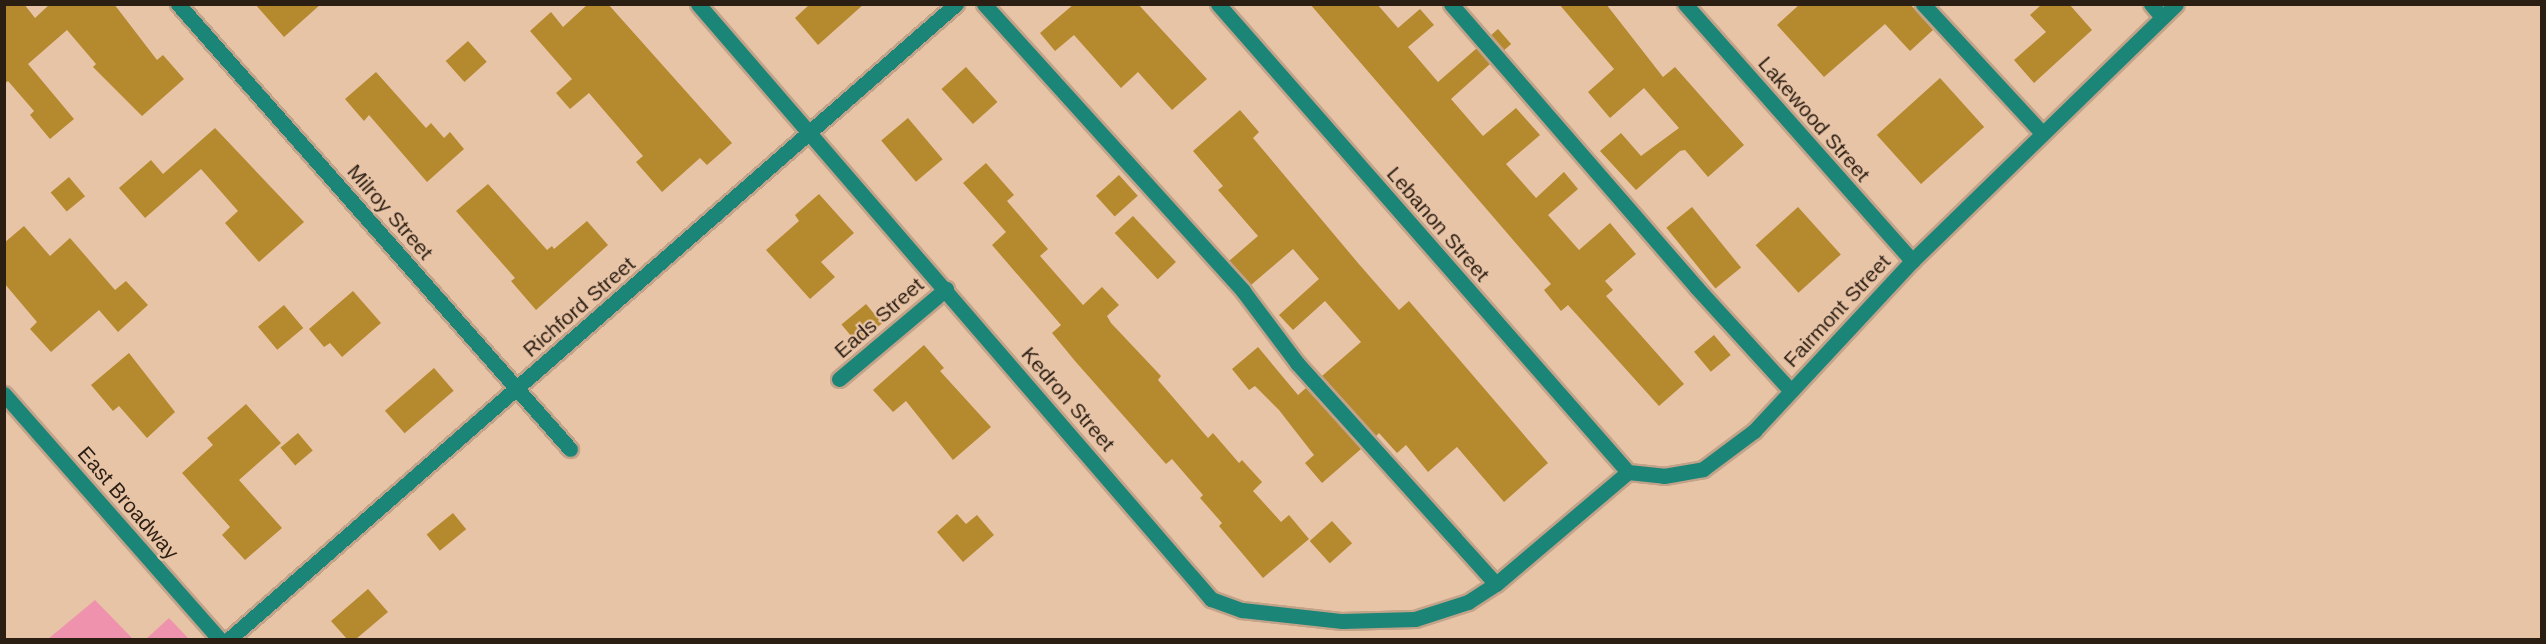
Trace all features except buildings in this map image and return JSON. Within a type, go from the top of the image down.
[{"type":"street","name":"Milroy Street","points":[[178,4],[570,448]]},
{"type":"street","name":"Kedron Street","points":[[698,4],[811,132],[1211,598],[1268,614],[1342,621],[1415,619],[1468,602],[1496,584]]},
{"type":"street","name":"Richford Street","points":[[228,639],[956,4]]},
{"type":"street","points":[[984,4],[1243,291],[1297,363],[1496,584],[1628,472]]},
{"type":"street","name":"Lebanon Street","points":[[1218,4],[1628,472]]},
{"type":"street","points":[[1451,4],[1697,288],[1791,391]]},
{"type":"street","name":"Lakewood Street","points":[[1685,4],[1912,261]]},
{"type":"street","points":[[1923,4],[2042,133]]},
{"type":"street","name":"Fairmont Street","points":[[1628,472],[1664,476],[1703,469],[1754,431],[1912,261],[2042,133],[2156,10],[2176,4]]},
{"type":"street","name":"Eads Street","points":[[839,380],[945,289]]},
{"type":"street","name":"East Broadway","points":[[4,394],[220,639]]},
{"type":"shaded area","points":[[95,600],[133,639],[48,639]]},
{"type":"shaded area","points":[[169,618],[189,639],[146,639]]}]
